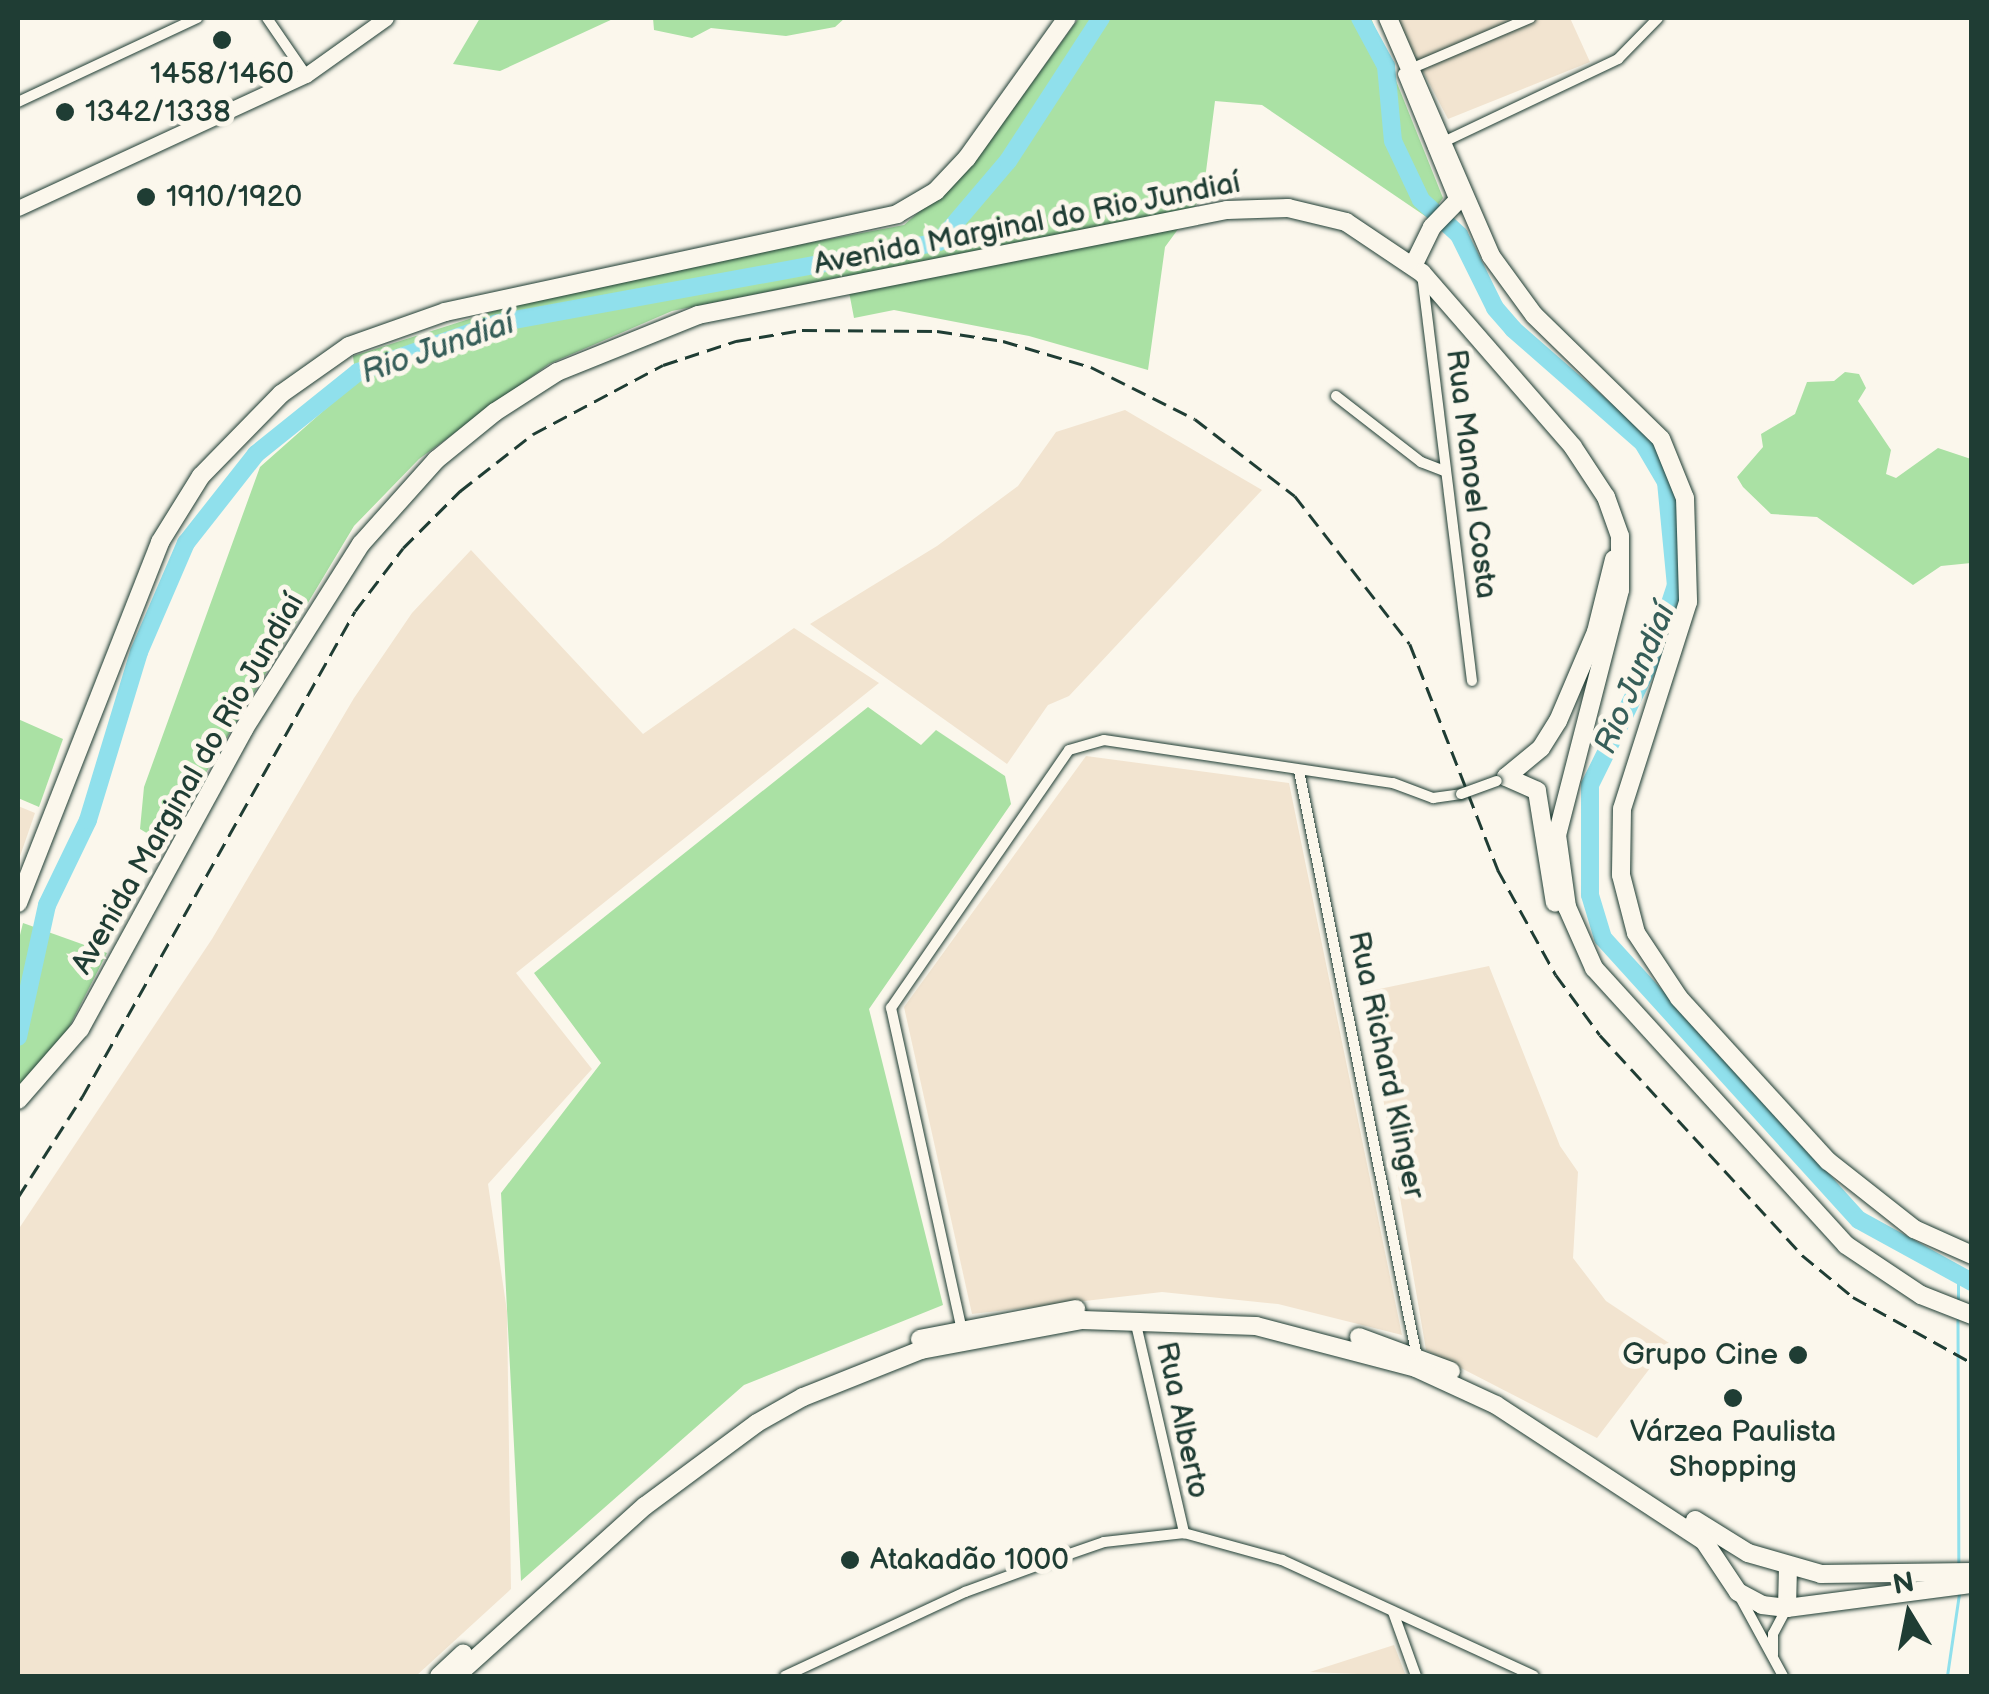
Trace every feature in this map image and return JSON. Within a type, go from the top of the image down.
[{"type":"main road","points":[[18,208],[306,75],[386,18]]},
{"type":"main road","name":"Avenida Marginal do Rio Jundiaí","points":[[18,903],[160,542],[201,476],[281,394],[348,346],[504,295],[897,214],[936,191],[967,158],[1067,18]]},
{"type":"main road","points":[[1388,18],[1455,200],[1534,314],[1660,440],[1685,498],[1688,602],[1622,810],[1620,874],[1636,933],[1679,998],[1828,1162],[1914,1228],[1972,1255]]},
{"type":"main road","points":[[1418,269],[1425,240],[1455,200]]},
{"type":"main road","name":"Avenida Marginal do Rio Jundiaí","points":[[18,1100],[80,1029],[244,729],[361,544],[436,460],[557,372],[698,316],[1227,210],[1316,212],[1346,222],[1418,269],[1580,455],[1606,497],[1620,536],[1616,608],[1558,834],[1562,886],[1594,968],[1846,1245],[1921,1295],[1972,1316]]},
{"type":"main road","points":[[1502,779],[1541,748],[1558,721],[1596,632],[1620,536]]},
{"type":"main road","points":[[1502,779],[1537,792],[1550,890],[1578,953],[1594,968]]},
{"type":"main road","points":[[439,1676],[636,1499],[750,1413],[853,1362],[961,1326],[1083,1308],[1209,1309],[1280,1318],[1495,1391],[1748,1553],[1788,1568],[1821,1574],[1972,1572]]},
{"type":"main road","points":[[456,1676],[673,1483],[804,1396],[965,1339],[1134,1318],[1277,1329],[1418,1363],[1496,1405],[1704,1541],[1733,1584],[1762,1605],[1788,1608],[1972,1584]]},
{"type":"main road","points":[[1733,1584],[1748,1553]]},
{"type":"main road","points":[[1788,1568],[1788,1608]]},
{"type":"street","points":[[18,102],[197,18]]},
{"type":"street","points":[[267,18],[306,75]]},
{"type":"street","points":[[1380,18],[1406,71],[1530,18]]},
{"type":"street","points":[[1436,145],[1618,59],[1658,18]]},
{"type":"street","name":"Rua Manoel Costa","points":[[1418,269],[1472,681]]},
{"type":"street","points":[[1336,396],[1420,462],[1444,471]]},
{"type":"street","points":[[961,1326],[895,1045],[894,996],[1048,775],[1076,745],[1104,740],[1414,789],[1441,799],[1502,779]]},
{"type":"street","name":"Rua Richard Klinger","points":[[1299,771],[1418,1363]]},
{"type":"street","name":"Rua Alberto","points":[[1134,1318],[1184,1532]]},
{"type":"street","points":[[785,1676],[965,1592],[1055,1559],[1104,1542],[1184,1532],[1282,1560],[1494,1661],[1534,1676]]},
{"type":"street","points":[[1733,1584],[1783,1676]]},
{"type":"street","points":[[1772,1656],[1773,1634],[1788,1608]]},
{"type":"street","points":[[1393,1612],[1416,1676]]},
{"type":"street","points":[[1494,1661],[1506,1676]]},
{"type":"shaded area","points":[[1395,18],[1570,18],[1590,62],[1448,119]]},
{"type":"shaded area","points":[[1125,410],[1262,490],[1069,696],[1048,705],[1007,764],[810,624],[937,546],[1018,486],[1056,432]]},
{"type":"shaded area","points":[[471,550],[643,734],[794,628],[879,683],[516,973],[592,1069],[488,1184],[507,1311],[511,1589],[416,1676],[18,1676],[18,1230],[212,939],[354,698],[412,613]]},
{"type":"shaded area","points":[[1086,756],[1289,783],[1402,1335],[1278,1304],[1162,1292],[972,1314],[904,1007]]},
{"type":"shaded area","points":[[18,806],[35,813],[18,862]]},
{"type":"shaded area","points":[[1489,966],[1560,1146],[1578,1172],[1573,1258],[1606,1301],[1669,1343],[1597,1438],[1426,1350],[1365,992]]},
{"type":"shaded area","points":[[1394,1645],[1406,1676],[1310,1672]]},
{"type":"green space","points":[[480,18],[615,18],[500,71],[453,64]]},
{"type":"green space","points":[[653,18],[845,18],[835,27],[786,36],[711,28],[692,38],[654,30]]},
{"type":"green space","points":[[1079,18],[1371,18],[1443,198],[1428,218],[1262,105],[1215,101],[1203,195],[1165,247],[1148,370],[1029,336],[894,310],[854,318],[846,276],[672,311],[549,364],[419,459],[354,526],[174,826],[160,841],[140,829],[144,787],[260,467],[356,382],[353,356],[560,290],[904,225],[973,164]]},
{"type":"green space","points":[[1845,372],[1859,374],[1866,388],[1858,401],[1891,450],[1886,474],[1896,478],[1938,448],[1971,459],[1971,563],[1941,566],[1913,585],[1817,517],[1771,514],[1743,487],[1737,477],[1763,447],[1761,434],[1795,414],[1807,382],[1834,381]]},
{"type":"green space","points":[[868,707],[921,745],[936,730],[1005,776],[1011,804],[869,1009],[943,1305],[744,1385],[521,1581],[501,1193],[601,1063],[534,973]]},
{"type":"green space","points":[[18,719],[63,739],[39,807],[18,798]]},
{"type":"green space","points":[[23,923],[107,953],[61,1043],[18,1089],[18,943]]},
{"type":"waterway","name":"Rio Jundiaí","points":[[18,1037],[47,905],[88,820],[139,652],[186,543],[256,454],[358,372],[498,323],[939,242],[1008,161],[1101,18]]},
{"type":"waterway","name":"Rio Jundiaí","points":[[1360,18],[1386,66],[1393,141],[1421,200],[1459,235],[1495,308],[1513,329],[1643,443],[1666,482],[1676,585],[1651,661],[1590,785],[1590,895],[1603,938],[1859,1220],[1972,1282]]},
{"type":"waterway","points":[[1958,1277],[1958,1299]]},
{"type":"waterway","points":[[1958,1320],[1959,1563]]},
{"type":"waterway","points":[[1947,1676],[1959,1594]]},
{"type":"railway","points":[[18,1197],[82,1097],[355,611],[403,548],[460,491],[533,434],[663,365],[736,341],[802,330],[937,331],[1003,341],[1091,367],[1195,419],[1295,496],[1410,644],[1498,870],[1556,975],[1600,1035],[1802,1255],[1853,1297],[1972,1363]]},
{"type":"place","name":"1458/1460","points":[[222,40]]},
{"type":"place","name":"1342/1338","points":[[65,112]]},
{"type":"place","name":"1910/1920","points":[[146,197]]},
{"type":"place","name":"Grupo Cine","points":[[1798,1355]]},
{"type":"place","name":"Várzea Paulista Shopping","points":[[1733,1398]]},
{"type":"place","name":"Atakadão 1000","points":[[850,1560]]}]
